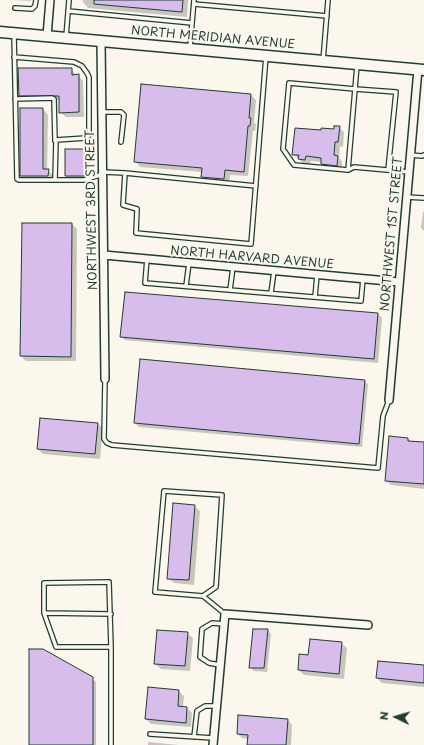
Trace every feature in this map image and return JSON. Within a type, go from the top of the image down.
[{"type":"main road","name":"NORTH MERIDIAN AVENUE","points":[[0,32],[421,69]]},
{"type":"street","points":[[47,36],[50,0]]},
{"type":"street","name":"NORTHWEST 3RD STREET","points":[[102,41],[105,379]]},
{"type":"street","name":"NORTHWEST 1ST STREET","points":[[389,400],[410,155],[421,69]]},
{"type":"street","name":"NORTH HARVARD AVENUE","points":[[104,255],[399,282]]},
{"type":"street","points":[[213,742],[225,614],[368,625]]},
{"type":"lane","points":[[15,8],[32,9],[35,6],[36,0]]},
{"type":"lane","points":[[66,38],[69,0]]},
{"type":"lane","points":[[323,60],[328,0]]},
{"type":"lane","points":[[190,48],[194,2],[327,16]]},
{"type":"lane","points":[[68,11],[192,23]]},
{"type":"lane","points":[[14,33],[17,179],[84,180],[103,173],[125,173],[256,186]]},
{"type":"lane","points":[[125,173],[123,205],[137,209],[136,233],[251,244],[266,55]]},
{"type":"lane","points":[[14,57],[74,62],[82,66],[89,77],[88,137],[57,139],[55,141]]},
{"type":"lane","points":[[348,170],[357,64]]},
{"type":"lane","points":[[388,170],[396,92],[289,83],[283,149],[294,165],[348,170],[354,167],[409,172]]},
{"type":"lane","points":[[15,99],[54,99],[55,180]]},
{"type":"lane","points":[[102,112],[121,112],[124,115],[121,142]]},
{"type":"lane","points":[[410,155],[424,155]]},
{"type":"lane","points":[[406,197],[424,198]]},
{"type":"lane","points":[[147,259],[145,283],[361,300],[363,279]]},
{"type":"lane","points":[[186,286],[189,263]]},
{"type":"lane","points":[[230,290],[232,267]]},
{"type":"lane","points":[[271,293],[274,271]]},
{"type":"lane","points":[[315,297],[317,275]]},
{"type":"lane","points":[[105,379],[104,439],[107,443],[112,445],[378,468],[383,416],[389,400]]},
{"type":"lane","points":[[203,596],[216,587],[222,495],[164,491],[155,592],[203,596],[225,614]]},
{"type":"lane","points":[[111,647],[56,647],[44,613],[44,583],[109,582],[111,614],[111,647],[111,745]]},
{"type":"lane","points":[[44,613],[111,614]]},
{"type":"lane","points":[[220,665],[209,663],[200,657],[202,629],[212,623],[224,624]]},
{"type":"lane","points":[[194,737],[197,711],[205,706],[216,706]]},
{"type":"lane","points":[[150,734],[194,737],[213,742]]},
{"type":"building","points":[[94,0],[183,0],[182,12],[94,4]]},
{"type":"building","points":[[18,68],[72,68],[72,75],[79,74],[79,112],[59,113],[59,96],[19,96]]},
{"type":"building","points":[[141,84],[251,94],[249,118],[251,118],[250,126],[248,126],[244,172],[225,170],[224,179],[201,177],[202,168],[134,162]]},
{"type":"building","points":[[20,108],[43,108],[43,169],[49,169],[48,176],[20,176]]},
{"type":"building","points":[[334,126],[340,126],[338,142],[335,142],[334,155],[338,156],[337,166],[321,164],[321,158],[306,156],[305,160],[298,159],[299,155],[292,155],[295,128],[321,130],[321,128],[334,129]]},
{"type":"building","points":[[65,149],[85,149],[85,176],[65,176]]},
{"type":"building","points":[[22,223],[72,223],[71,357],[20,356]]},
{"type":"building","points":[[125,292],[378,313],[374,359],[120,337]]},
{"type":"building","points":[[140,359],[365,380],[359,444],[134,423]]},
{"type":"building","points":[[40,418],[98,423],[95,454],[37,449]]},
{"type":"building","points":[[389,436],[408,438],[408,441],[424,442],[424,484],[385,481]]},
{"type":"building","points":[[173,503],[195,505],[189,580],[167,579]]},
{"type":"building","points":[[253,629],[268,629],[264,668],[249,668]]},
{"type":"building","points":[[157,630],[188,632],[185,666],[154,664]]},
{"type":"building","points":[[310,639],[342,642],[339,674],[298,670],[299,654],[308,655]]},
{"type":"building","points":[[29,649],[43,649],[93,677],[93,745],[29,745]]},
{"type":"building","points":[[378,661],[424,665],[424,683],[376,678]]},
{"type":"building","points":[[148,687],[179,690],[178,706],[187,707],[186,723],[145,719]]},
{"type":"building","points":[[238,715],[288,719],[286,745],[247,745],[248,735],[237,734]]}]
